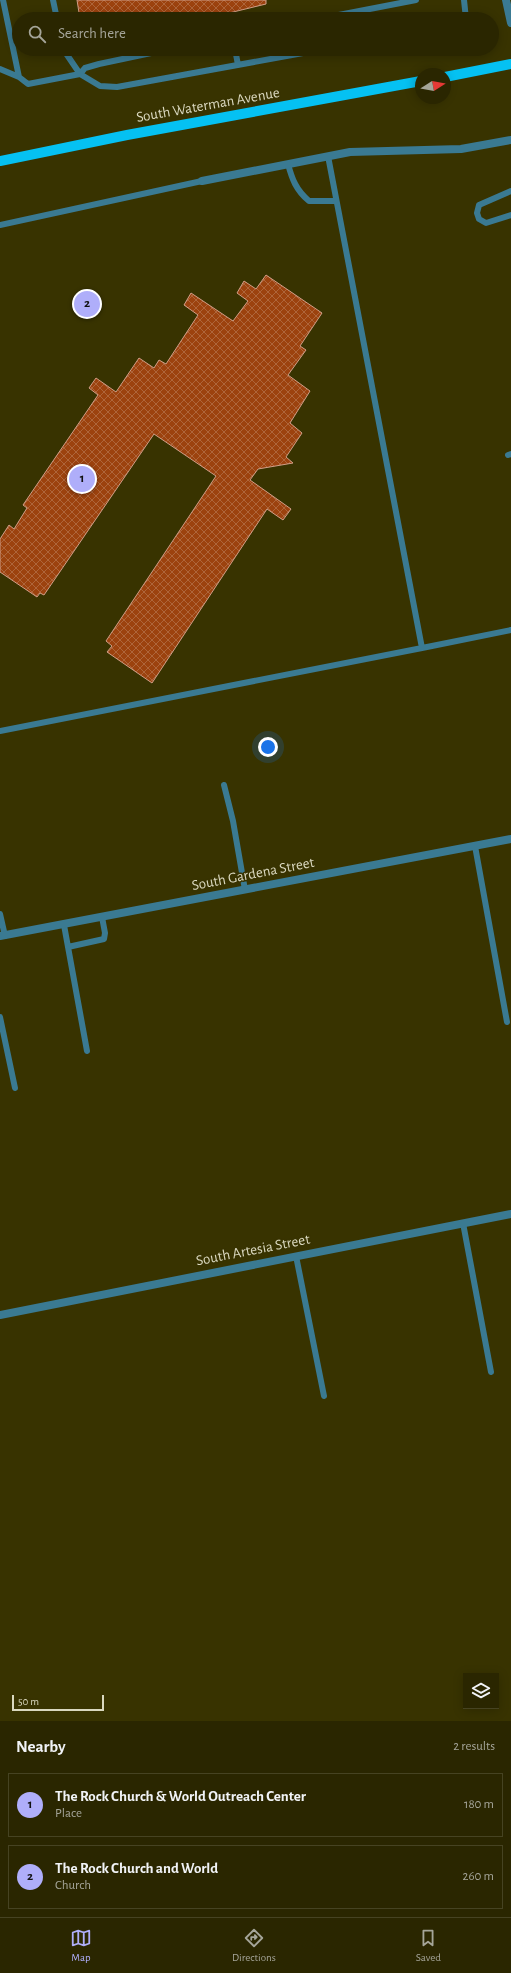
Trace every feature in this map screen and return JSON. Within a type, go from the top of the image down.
[{"type":"main road","points":[[451,75],[511,64]]},
{"type":"main road","name":"South Waterman Avenue","points":[[0,161],[127,135],[415,82]]},
{"type":"street","points":[[506,0],[511,23]]},
{"type":"street","points":[[202,181],[350,152],[461,149],[511,140]]},
{"type":"street","name":"South Gardena Street","points":[[3,936],[511,839]]},
{"type":"street","name":"South Artesia Street","points":[[0,1315],[511,1214]]},
{"type":"lane","points":[[3,0],[12,43]]},
{"type":"lane","points":[[53,0],[56,12]]},
{"type":"lane","points":[[360,12],[416,0]]},
{"type":"lane","points":[[464,0],[465,12]]},
{"type":"lane","points":[[15,56],[19,77]]},
{"type":"lane","points":[[68,56],[80,74],[100,86],[117,87],[287,56]]},
{"type":"lane","points":[[0,69],[19,77],[28,84],[80,74],[85,68],[137,56]]},
{"type":"lane","points":[[236,56],[238,65]]},
{"type":"lane","points":[[328,156],[422,648]]},
{"type":"lane","points":[[288,164],[293,181],[299,193],[308,201],[336,201]]},
{"type":"lane","points":[[0,225],[202,181]]},
{"type":"lane","points":[[511,191],[479,205],[476,213],[479,219],[486,223],[511,215]]},
{"type":"lane","points":[[0,731],[511,630]]},
{"type":"lane","points":[[224,785],[233,821],[245,890]]},
{"type":"lane","points":[[475,846],[507,1022]]},
{"type":"lane","points":[[0,914],[3,936]]},
{"type":"lane","points":[[68,947],[104,939],[105,933],[102,917]]},
{"type":"lane","points":[[64,924],[88,1050]]},
{"type":"lane","points":[[0,1017],[15,1088]]},
{"type":"lane","points":[[463,1223],[491,1372]]},
{"type":"lane","points":[[296,1256],[324,1396]]},
{"type":"building","points":[[77,0],[266,0],[266,4],[233,12],[79,12]]},
{"type":"building","points":[[266,275],[322,313],[300,346],[306,350],[288,375],[310,391],[290,423],[302,433],[286,457],[293,463],[258,469],[250,480],[291,509],[283,520],[267,509],[152,683],[107,652],[112,646],[106,641],[216,476],[154,434],[44,595],[40,593],[37,597],[0,572],[0,539],[9,525],[14,529],[27,508],[23,505],[98,395],[89,388],[96,378],[116,392],[139,358],[154,368],[159,360],[166,364],[198,315],[184,305],[191,293],[233,321],[248,301],[237,293],[244,281],[256,289]]},
{"type":"place","name":"The Rock Church and World","points":[[87,304]]},
{"type":"place","name":"The Rock Church & World Outreach Center","points":[[82,479]]}]
